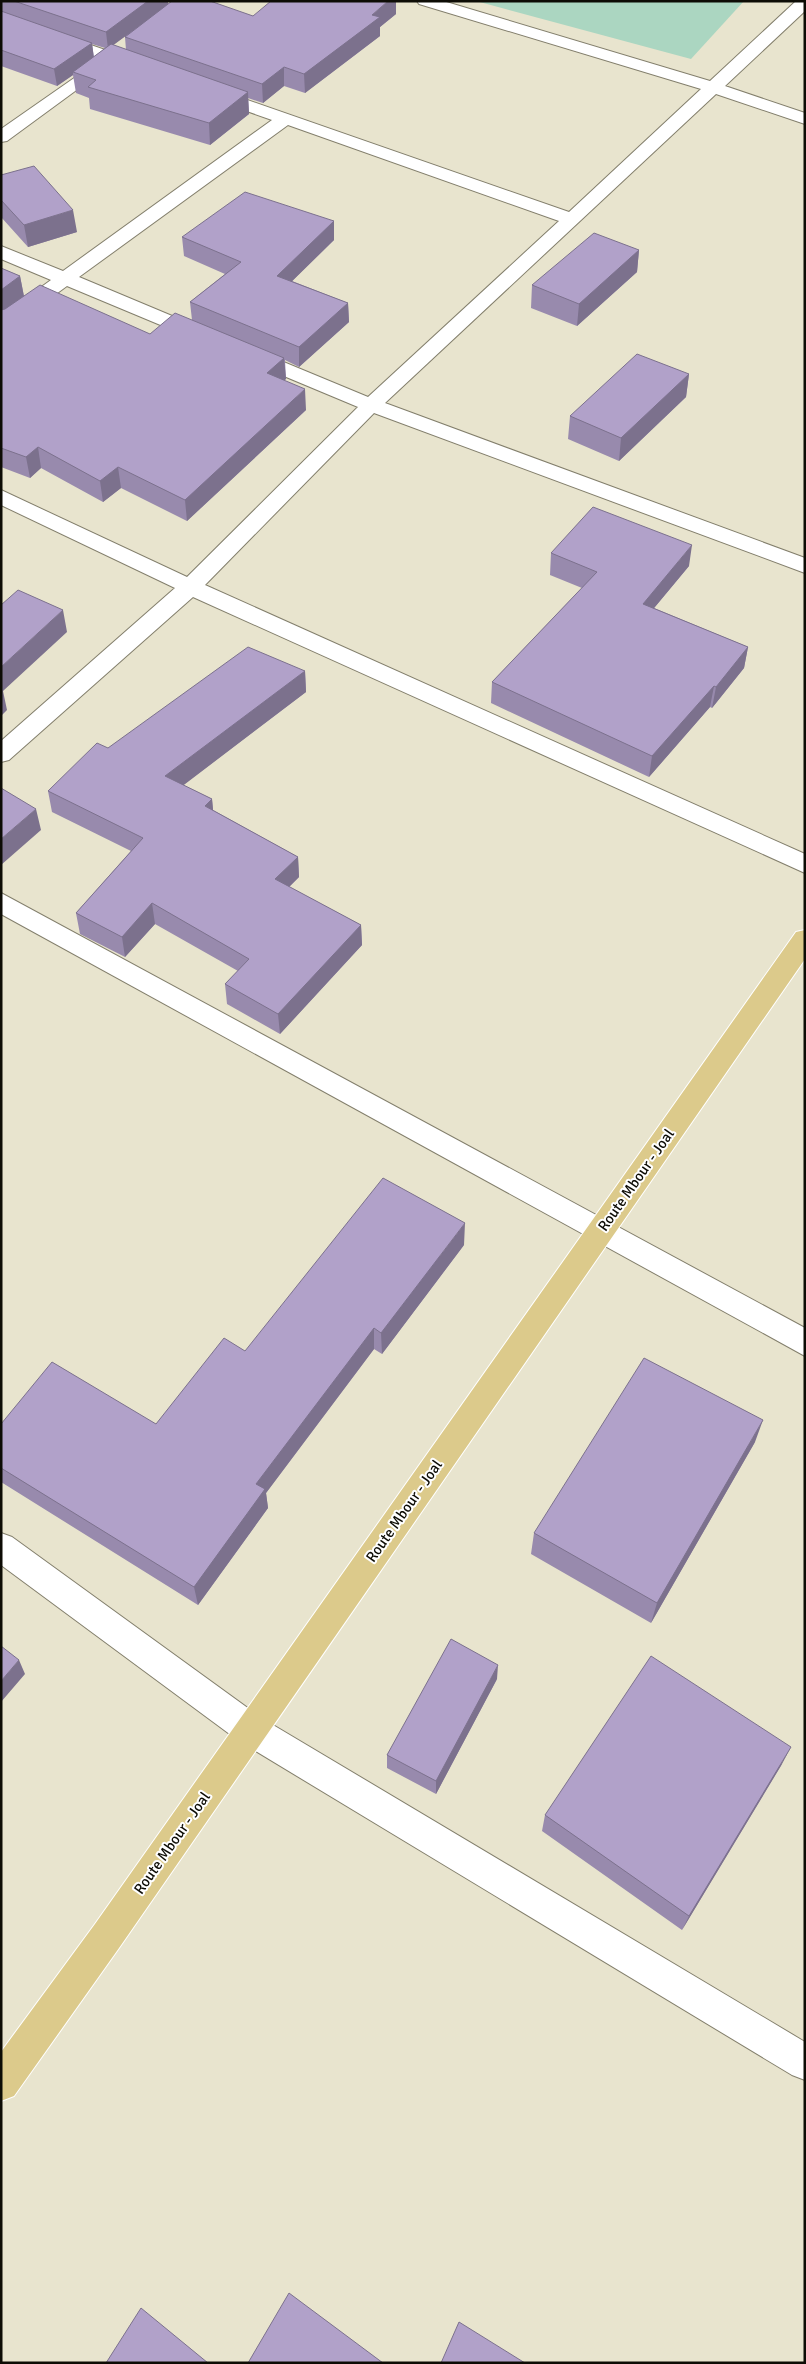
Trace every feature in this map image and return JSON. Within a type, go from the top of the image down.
[{"type":"main road","name":"Route Mbour - Joal","points":[[1,2083],[251,1730],[805,939]]},
{"type":"street","points":[[425,1],[715,88],[805,119]]},
{"type":"street","points":[[1,754],[190,587],[371,405],[715,88],[805,2]]},
{"type":"street","points":[[1,19],[149,71]]},
{"type":"street","points":[[1,137],[127,47]]},
{"type":"street","points":[[195,87],[572,219]]},
{"type":"street","points":[[1,325],[286,118]]},
{"type":"street","points":[[1,252],[371,405],[805,566]]},
{"type":"street","points":[[1,497],[190,587],[805,864]]},
{"type":"street","points":[[1,902],[805,1342]]},
{"type":"street","points":[[1,1546],[251,1730],[805,2062]]},
{"type":"green space","points":[[476,1],[744,1],[691,59]]},
{"type":"building","points":[[14,1],[148,1],[106,32]]},
{"type":"building","points":[[172,1],[210,1],[253,16],[271,1],[388,1],[372,15],[380,17],[304,74],[284,67],[262,84],[125,37]]},
{"type":"building","points":[[1,11],[92,43],[54,69],[1,50]]},
{"type":"building","points":[[111,44],[248,92],[209,123],[88,87],[96,80],[73,72]]},
{"type":"building","points":[[34,166],[73,210],[24,225],[1,200],[1,175]]},
{"type":"building","points":[[245,192],[334,221],[277,276],[348,303],[299,347],[190,302],[241,262],[182,237]]},
{"type":"building","points":[[594,233],[639,250],[579,304],[532,285]]},
{"type":"building","points":[[1,268],[20,276],[1,290]]},
{"type":"building","points":[[40,285],[150,334],[175,313],[284,358],[267,373],[305,389],[185,500],[118,467],[100,481],[38,447],[26,457],[1,448],[1,310]]},
{"type":"building","points":[[637,354],[689,374],[621,438],[570,416]]},
{"type":"building","points":[[593,507],[692,545],[643,604],[748,647],[716,687],[714,686],[652,756],[492,682],[597,572],[551,553]]},
{"type":"building","points":[[18,590],[63,610],[1,667],[1,605]]},
{"type":"building","points":[[248,647],[305,671],[165,776],[212,799],[205,806],[298,857],[275,879],[361,925],[278,1014],[225,984],[249,959],[152,903],[122,937],[76,913],[143,838],[48,791],[97,743],[108,748]]},
{"type":"building","points":[[1,788],[36,809],[1,839]]},
{"type":"building","points":[[383,1178],[465,1223],[381,1333],[374,1328],[256,1484],[265,1489],[194,1587],[1,1468],[1,1424],[52,1362],[156,1424],[224,1338],[245,1351]]},
{"type":"building","points":[[644,1358],[763,1420],[657,1603],[534,1533]]},
{"type":"building","points":[[451,1639],[498,1665],[436,1781],[387,1755]]},
{"type":"building","points":[[1,1646],[19,1660],[1,1681]]},
{"type":"building","points":[[651,1656],[791,1747],[689,1916],[545,1815]]},
{"type":"building","points":[[289,2293],[383,2363],[248,2363]]},
{"type":"building","points":[[141,2308],[208,2363],[106,2363]]},
{"type":"building","points":[[459,2322],[525,2363],[441,2363]]}]
